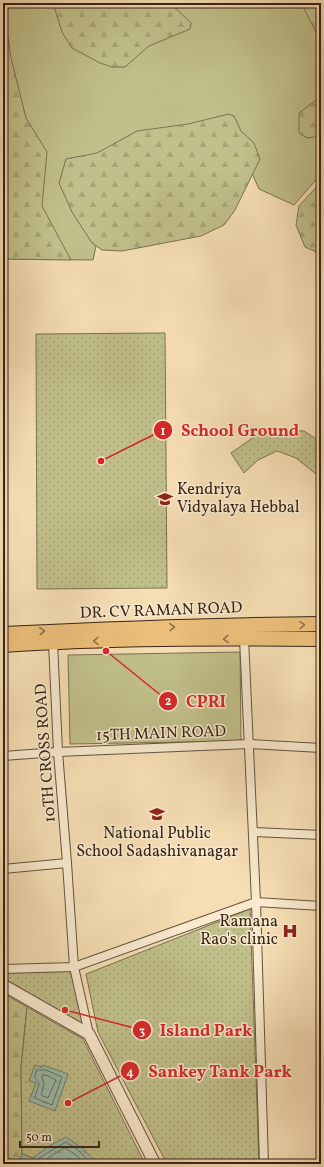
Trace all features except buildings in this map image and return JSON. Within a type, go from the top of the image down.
[{"type":"highway","name":"DR. CV RAMAN ROAD","points":[[3,634],[193,626],[321,624]]},
{"type":"highway","name":"DR. CV RAMAN ROAD","points":[[3,645],[53,642],[244,638],[321,639]]},
{"type":"street","points":[[244,638],[250,744],[264,1164]]},
{"type":"street","name":"10TH CROSS ROAD","points":[[53,642],[58,752],[74,968],[89,1034]]},
{"type":"street","name":"15TH MAIN ROAD","points":[[3,756],[58,752],[250,744],[321,748]]},
{"type":"street","points":[[253,832],[321,835]]},
{"type":"street","points":[[3,868],[67,863]]},
{"type":"street","points":[[3,970],[74,968],[256,902],[321,906]]},
{"type":"street","points":[[3,985],[89,1034],[155,1164]]},
{"type":"green space","points":[[3,3],[321,3],[321,174],[294,205],[259,189],[230,124],[116,151],[93,260],[3,259]]},
{"type":"green space","points":[[3,3],[11,58],[26,118],[47,152],[42,206],[71,260],[3,259]]},
{"type":"green space","points":[[53,3],[170,3],[191,23],[190,29],[149,46],[125,67],[112,67],[100,63],[72,48],[62,32]]},
{"type":"green space","points":[[301,3],[321,3],[321,37],[317,34]]},
{"type":"green space","points":[[315,101],[321,101],[321,136],[307,138],[299,133],[299,113]]},
{"type":"green space","points":[[229,114],[234,116],[241,131],[254,143],[260,159],[235,210],[224,225],[201,236],[122,251],[102,250],[92,243],[72,212],[59,183],[66,159],[97,153],[137,131],[188,124]]},
{"type":"green space","points":[[321,182],[321,254],[305,247],[296,225],[299,206]]},
{"type":"green space","points":[[165,333],[167,588],[37,589],[36,334]]},
{"type":"green space","points":[[264,430],[304,431],[321,442],[321,464],[316,474],[296,458],[277,451],[258,460],[244,473],[231,453]]},
{"type":"green space","points":[[240,652],[241,741],[70,744],[68,655]]},
{"type":"green space","points":[[250,909],[259,1164],[167,1164],[98,1032],[86,974]]},
{"type":"green space","points":[[74,967],[89,1034],[3,985],[3,969]]},
{"type":"green space","points":[[3,993],[27,1007],[21,1068],[22,1154],[18,1164],[9,1158],[6,1164],[3,1164]]},
{"type":"green space","points":[[27,1007],[83,1039],[145,1164],[98,1164],[82,1148],[49,1146],[33,1158],[22,1154],[21,1068]]},
{"type":"water","points":[[35,1065],[42,1067],[43,1065],[68,1074],[55,1111],[29,1101],[36,1083],[29,1081]]},
{"type":"water","points":[[66,1137],[82,1148],[98,1164],[18,1164],[22,1154],[33,1158],[49,1146]]},
{"type":"water","points":[[8,1158],[18,1164],[6,1164]]},
{"type":"place","name":"School Ground","points":[[101,461]]},
{"type":"place","name":"Kendriya Vidyalaya Hebbal","points":[[165,499]]},
{"type":"place","name":"CPRI","points":[[106,651]]},
{"type":"place","name":"National Public School Sadashivanagar","points":[[157,814]]},
{"type":"place","name":"Ramana Rao's clinic","points":[[290,931]]},
{"type":"place","name":"Island Park","points":[[65,1010]]},
{"type":"place","name":"Sankey Tank Park","points":[[68,1103]]}]
